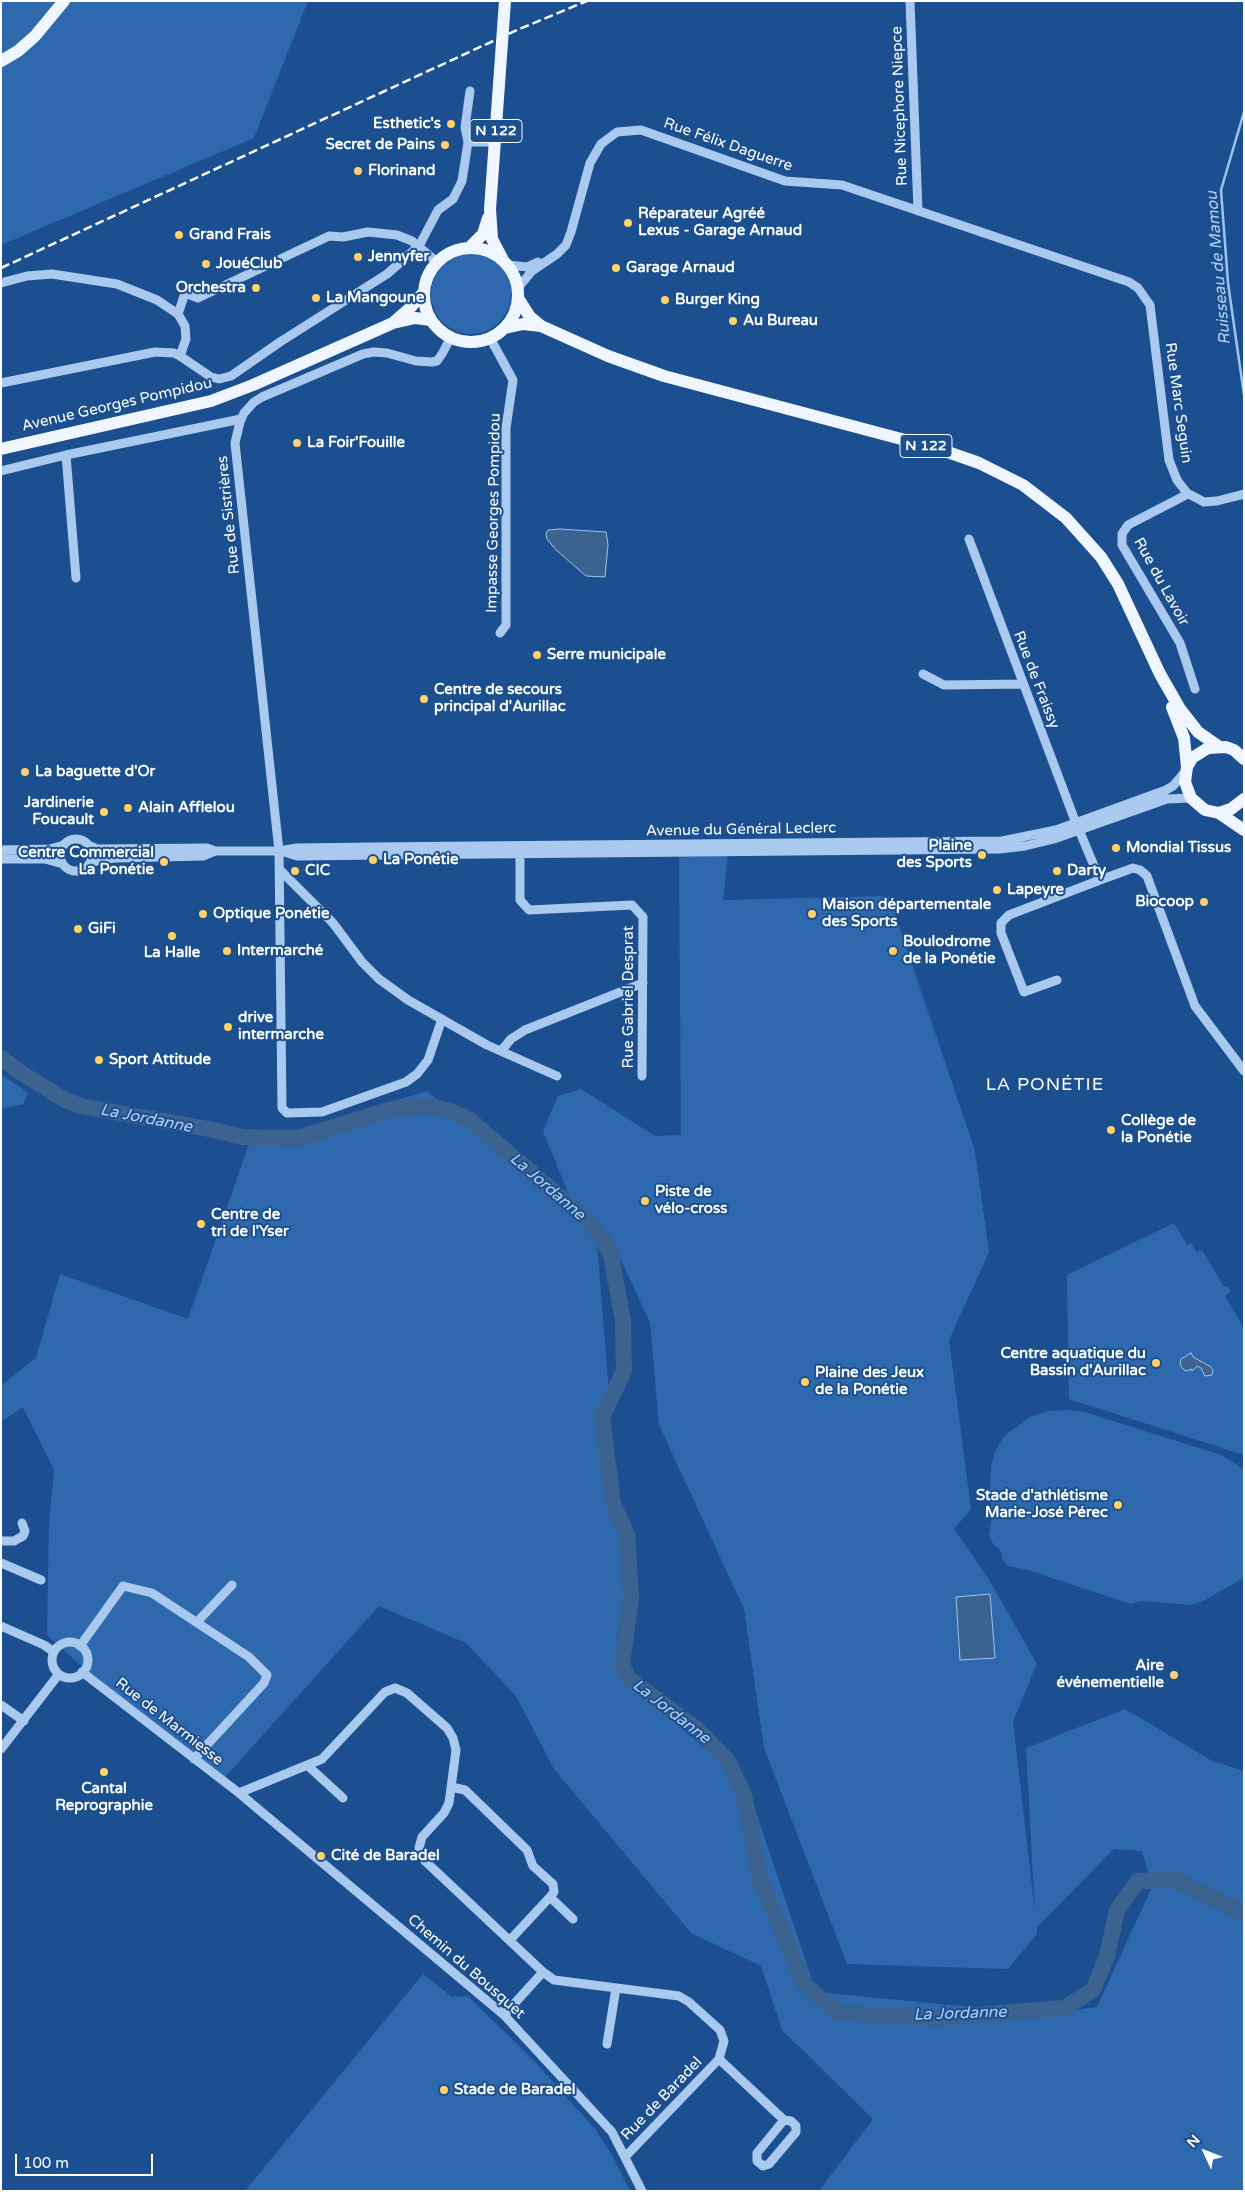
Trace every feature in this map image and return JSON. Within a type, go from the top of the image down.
[{"type":"main road","points":[[1,60],[18,51],[35,36],[64,1]]},
{"type":"main road","name":"N 122","points":[[505,1],[490,208],[492,239],[505,262]]},
{"type":"main road","points":[[470,247],[482,234],[490,208]]},
{"type":"main road","points":[[470,247],[487,250],[505,262],[514,274],[518,293],[514,314],[505,328],[490,338],[470,341],[451,337],[440,330],[431,320],[424,292],[430,271],[437,262],[447,254],[470,247]]},
{"type":"main road","points":[[393,323],[424,292]]},
{"type":"main road","name":"N 122","points":[[518,293],[530,317],[541,326],[608,356],[664,376],[939,449],[997,470],[1052,505],[1090,543],[1118,584],[1160,674],[1189,723],[1218,746]]},
{"type":"main road","points":[[393,323],[415,318],[431,320]]},
{"type":"main road","name":"Avenue Georges Pompidou","points":[[5,448],[211,401],[253,385],[393,323]]},
{"type":"main road","name":"N 122","points":[[505,328],[523,324],[541,326]]},
{"type":"main road","name":"N 122","points":[[1160,674],[1161,684],[1182,729],[1187,769]]},
{"type":"main road","points":[[1244,759],[1239,751],[1218,746],[1199,752],[1187,769],[1185,782],[1191,798],[1205,810],[1219,813],[1244,830]]},
{"type":"main road","points":[[1219,813],[1232,809],[1244,799]]},
{"type":"street","name":"Rue Nicephore Niepce","points":[[910,1],[918,211]]},
{"type":"street","points":[[1,383],[155,352],[174,353],[211,377],[219,379],[231,376],[280,342],[387,274],[419,246],[438,210],[453,199],[462,181],[468,142],[465,127],[470,91]]},
{"type":"street","name":"Rue Félix Daguerre","points":[[518,293],[532,271],[561,250],[568,239],[590,163],[601,144],[617,132],[641,130],[785,181],[842,185],[1129,282],[1138,288]]},
{"type":"street","points":[[468,142],[495,142]]},
{"type":"street","points":[[178,314],[185,293],[198,298],[328,236],[343,237],[368,232],[397,235],[419,246],[437,262]]},
{"type":"street","name":"Rue Félix Daguerre","points":[[505,262],[527,267],[552,256]]},
{"type":"street","points":[[1,282],[27,276],[52,274],[117,284],[157,300],[178,314],[185,326],[186,339],[180,356]]},
{"type":"street","name":"Rue Marc Seguin","points":[[1138,288],[1150,306],[1170,460],[1177,480],[1187,492]]},
{"type":"street","name":"Rue de Sistrières","points":[[442,1019],[428,1060],[417,1074],[406,1082],[322,1112],[287,1113],[282,1108],[280,1102],[278,851],[235,443],[241,419],[254,402],[262,397],[363,354],[374,352],[387,353],[428,363],[437,361],[451,337]]},
{"type":"street","name":"Impasse Georges Pompidou","points":[[490,338],[514,380],[506,428],[506,625],[500,633]]},
{"type":"street","points":[[1,471],[66,455],[241,419]]},
{"type":"street","points":[[66,455],[76,578]]},
{"type":"street","points":[[1187,492],[1204,502],[1217,501],[1244,494]]},
{"type":"street","name":"Rue du Lavoir","points":[[1187,492],[1184,496],[1128,525],[1122,534],[1122,545],[1180,643],[1195,689]]},
{"type":"street","name":"Rue de Fraissy","points":[[969,539],[1077,826],[1100,880]]},
{"type":"street","points":[[923,674],[944,685],[1023,684]]},
{"type":"street","name":"Avenue du Général Leclerc","points":[[278,851],[297,856],[977,850],[1025,846],[1054,840],[1077,826],[1173,786],[1187,769]]},
{"type":"street","name":"Avenue du Général Leclerc","points":[[1,850],[50,849],[69,840],[79,839],[97,849],[207,848],[215,851],[278,851],[321,848],[1002,841],[1077,826],[1160,800],[1191,798]]},
{"type":"street","points":[[63,864],[60,854],[64,844]]},
{"type":"street","points":[[90,846],[92,855],[90,864]]},
{"type":"street","name":"Avenue du Général Leclerc","points":[[1,859],[45,859],[63,864],[66,868],[77,871],[86,868],[90,864],[109,859],[203,856],[215,851]]},
{"type":"street","name":"Rue Gabriel Desprat","points":[[520,854],[520,900],[529,910],[632,905],[642,917],[642,1076]]},
{"type":"street","points":[[1057,980],[1024,992],[1001,933],[1001,923],[1009,915],[1100,880],[1133,868],[1140,870],[1147,876],[1195,1006],[1244,1070]]},
{"type":"street","points":[[279,869],[333,923],[362,962],[379,979],[408,1000],[487,1045],[557,1076]]},
{"type":"street","points":[[501,1051],[511,1039],[525,1030],[642,983]]},
{"type":"street","points":[[1,1541],[14,1541],[24,1536],[26,1531],[22,1523]]},
{"type":"street","points":[[1,1563],[41,1580]]},
{"type":"street","points":[[198,1621],[232,1585]]},
{"type":"street","points":[[80,1646],[123,1586],[152,1593],[198,1621],[250,1657],[268,1675],[264,1683],[194,1759]]},
{"type":"street","points":[[1,1626],[44,1645],[54,1652]]},
{"type":"street","points":[[75,1643],[80,1646],[87,1656],[88,1662],[82,1672],[69,1678],[59,1674],[53,1664],[54,1652],[63,1644],[75,1643]]},
{"type":"street","name":"Rue de Marmiesse","points":[[82,1672],[239,1793]]},
{"type":"street","points":[[1,1749],[59,1674]]},
{"type":"street","name":"Rue de Baradel","points":[[239,1793],[322,1759],[385,1692],[394,1688],[407,1693],[447,1728],[453,1738],[456,1750],[449,1803],[444,1813],[422,1837],[419,1848],[425,1861],[543,1972],[554,1980],[679,1996],[689,2002],[720,2030],[724,2041],[719,2059],[626,2156]]},
{"type":"street","points":[[1,1705],[24,1721]]},
{"type":"street","points":[[307,1765],[343,1798]]},
{"type":"street","points":[[451,1787],[465,1790],[527,1850],[533,1866],[553,1884],[554,1892],[510,1940]]},
{"type":"street","name":"Chemin du Bousquet","points":[[239,1793],[504,2015],[612,2132],[626,2156],[642,2191]]},
{"type":"street","points":[[550,1897],[574,1919]]},
{"type":"street","points":[[504,2015],[543,1972]]},
{"type":"street","points":[[607,2044],[616,1988]]},
{"type":"street","points":[[719,2059],[784,2120],[791,2121],[796,2126],[796,2132],[769,2164],[763,2166],[757,2161],[757,2154],[784,2120]]},
{"type":"shaded area","points":[[1,1],[308,1],[254,138],[1,245]]},
{"type":"shaded area","points":[[463,254],[479,254],[500,265],[511,286],[511,302],[500,323],[479,334],[463,334],[449,328],[437,316],[431,302],[431,286],[437,272],[449,260]]},
{"type":"shaded area","points":[[548,530],[606,532],[608,545],[605,577],[586,576],[555,549],[547,539],[546,534]]},
{"type":"shaded area","points":[[679,855],[728,855],[723,900],[889,896],[975,1151],[989,1252],[949,1340],[971,1509],[954,1529],[988,1578],[1037,1664],[1013,1721],[1035,1912],[1026,1748],[1125,1709],[1212,1761],[1244,1771],[1244,2191],[819,2191],[873,2119],[782,2030],[761,1966],[691,1933],[554,1769],[516,1696],[466,1643],[379,1606],[225,1777],[89,1673],[47,1635],[49,1525],[54,1470],[23,1407],[1,1422],[1,1383],[3,1384],[36,1358],[60,1274],[188,1319],[249,1144],[427,1091],[596,1231],[609,1392],[600,1422],[608,1502],[625,1536],[628,1582],[617,1637],[624,1678],[747,1785],[816,1992],[1043,2014],[1097,2007],[1152,1887],[1142,1851],[1114,1849],[1037,1927],[1037,1934],[1008,1969],[847,1964],[764,1748],[744,1609],[659,1425],[650,1322],[609,1235],[571,1200],[543,1131],[558,1096],[581,1089],[655,1136],[681,1135]]},
{"type":"shaded area","points":[[1,1074],[28,1093],[23,1104],[1,1109]]},
{"type":"shaded area","name":"Centre aquatique du Bassin d'Aurillac","points":[[1174,1223],[1187,1245],[1191,1243],[1197,1252],[1202,1250],[1224,1287],[1227,1286],[1231,1291],[1225,1296],[1244,1328],[1244,1455],[1069,1399],[1067,1275]]},
{"type":"shaded area","points":[[1191,1353],[1193,1357],[1211,1367],[1212,1375],[1205,1376],[1201,1368],[1197,1366],[1192,1371],[1191,1369],[1186,1371],[1182,1368],[1180,1364],[1181,1359]]},
{"type":"shaded area","name":"Stade d'athlétisme Marie-José Pérec","points":[[1068,1410],[1085,1412],[1221,1455],[1244,1469],[1244,1578],[1201,1602],[1191,1605],[1140,1601],[1131,1604],[1028,1570],[1008,1566],[1003,1560],[1000,1549],[994,1546],[989,1535],[992,1517],[990,1493],[991,1465],[995,1452],[1004,1436],[1030,1417],[1048,1411]]},
{"type":"shaded area","points":[[990,1594],[995,1658],[960,1660],[956,1597]]},
{"type":"shaded area","name":"Stade de Baradel","points":[[423,1974],[452,1997],[468,1996],[534,2061],[595,2129],[612,2155],[630,2191],[245,2191]]},
{"type":"waterway","name":"Ruisseau de Mamou","points":[[1244,112],[1221,190],[1228,283],[1244,395]]},
{"type":"waterway","name":"La Jordanne","points":[[1,1058],[65,1100],[81,1106],[214,1130],[242,1137],[299,1138],[388,1110],[411,1107],[431,1106],[453,1112],[470,1120],[586,1219],[601,1236],[611,1255],[623,1321],[624,1371],[602,1417],[613,1503],[627,1534],[631,1599],[622,1664],[628,1678],[698,1730],[728,1761],[744,1795],[760,1879],[804,1984],[837,2013],[937,2018],[1064,2008],[1093,1990],[1107,1956],[1117,1910],[1138,1881],[1175,1880],[1244,1913]]},
{"type":"railway","points":[[1,268],[517,30],[587,1]]},
{"type":"place","name":"Esthetic's","points":[[451,124]]},
{"type":"place","name":"Secret de Pains","points":[[445,145]]},
{"type":"place","name":"Florinand","points":[[358,171]]},
{"type":"place","name":"Réparateur Agréé Lexus - Garage Arnaud","points":[[628,223]]},
{"type":"place","name":"Grand Frais","points":[[179,235]]},
{"type":"place","name":"Jennyfer","points":[[358,257]]},
{"type":"place","name":"JouéClub","points":[[206,264]]},
{"type":"place","name":"Garage Arnaud","points":[[616,268]]},
{"type":"place","name":"Orchestra","points":[[256,288]]},
{"type":"place","name":"La Mangoune","points":[[316,298]]},
{"type":"place","name":"Burger King","points":[[665,300]]},
{"type":"place","name":"Au Bureau","points":[[733,321]]},
{"type":"place","name":"La Foir'Fouille","points":[[297,443]]},
{"type":"place","name":"Serre municipale","points":[[537,655]]},
{"type":"place","name":"Centre de secours principal d'Aurillac","points":[[424,699]]},
{"type":"place","name":"La baguette d'Or","points":[[25,772]]},
{"type":"place","name":"Alain Afflelou","points":[[128,808]]},
{"type":"place","name":"Jardinerie Foucault","points":[[104,812]]},
{"type":"place","name":"Mondial Tissus","points":[[1116,848]]},
{"type":"place","name":"Plaine des Sports","points":[[982,855]]},
{"type":"place","name":"La Ponétie","points":[[373,860]]},
{"type":"place","name":"Centre Commercial La Ponétie","points":[[164,862]]},
{"type":"place","name":"CIC","points":[[295,871]]},
{"type":"place","name":"Darty","points":[[1057,871]]},
{"type":"place","name":"Lapeyre","points":[[997,890]]},
{"type":"place","name":"Biocoop","points":[[1204,902]]},
{"type":"place","name":"Optique Ponétie","points":[[203,914]]},
{"type":"place","name":"Maison départementale des Sports","points":[[812,914]]},
{"type":"place","name":"GiFi","points":[[78,929]]},
{"type":"place","name":"La Halle","points":[[172,936]]},
{"type":"place","name":"Intermarché","points":[[227,951]]},
{"type":"place","name":"Boulodrome de la Ponétie","points":[[893,951]]},
{"type":"place","name":"drive intermarche","points":[[228,1027]]},
{"type":"place","name":"Sport Attitude","points":[[99,1060]]},
{"type":"place","name":"Collège de la Ponétie","points":[[1111,1130]]},
{"type":"place","name":"Piste de vélo-cross","points":[[645,1201]]},
{"type":"place","name":"Centre de tri de l'Yser","points":[[201,1224]]},
{"type":"place","name":"Centre aquatique du Bassin d'Aurillac","points":[[1156,1363]]},
{"type":"place","name":"Plaine des Jeux de la Ponétie","points":[[805,1382]]},
{"type":"place","name":"Stade d'athlétisme Marie-José Pérec","points":[[1118,1505]]},
{"type":"place","name":"Aire événementielle","points":[[1174,1675]]},
{"type":"place","name":"Cantal Reprographie","points":[[104,1772]]},
{"type":"place","name":"Cité de Baradel","points":[[321,1856]]},
{"type":"place","name":"Stade de Baradel","points":[[444,2090]]},
{"type":"district","name":"LA PONÉTIE","points":[[1045,1085]]}]
